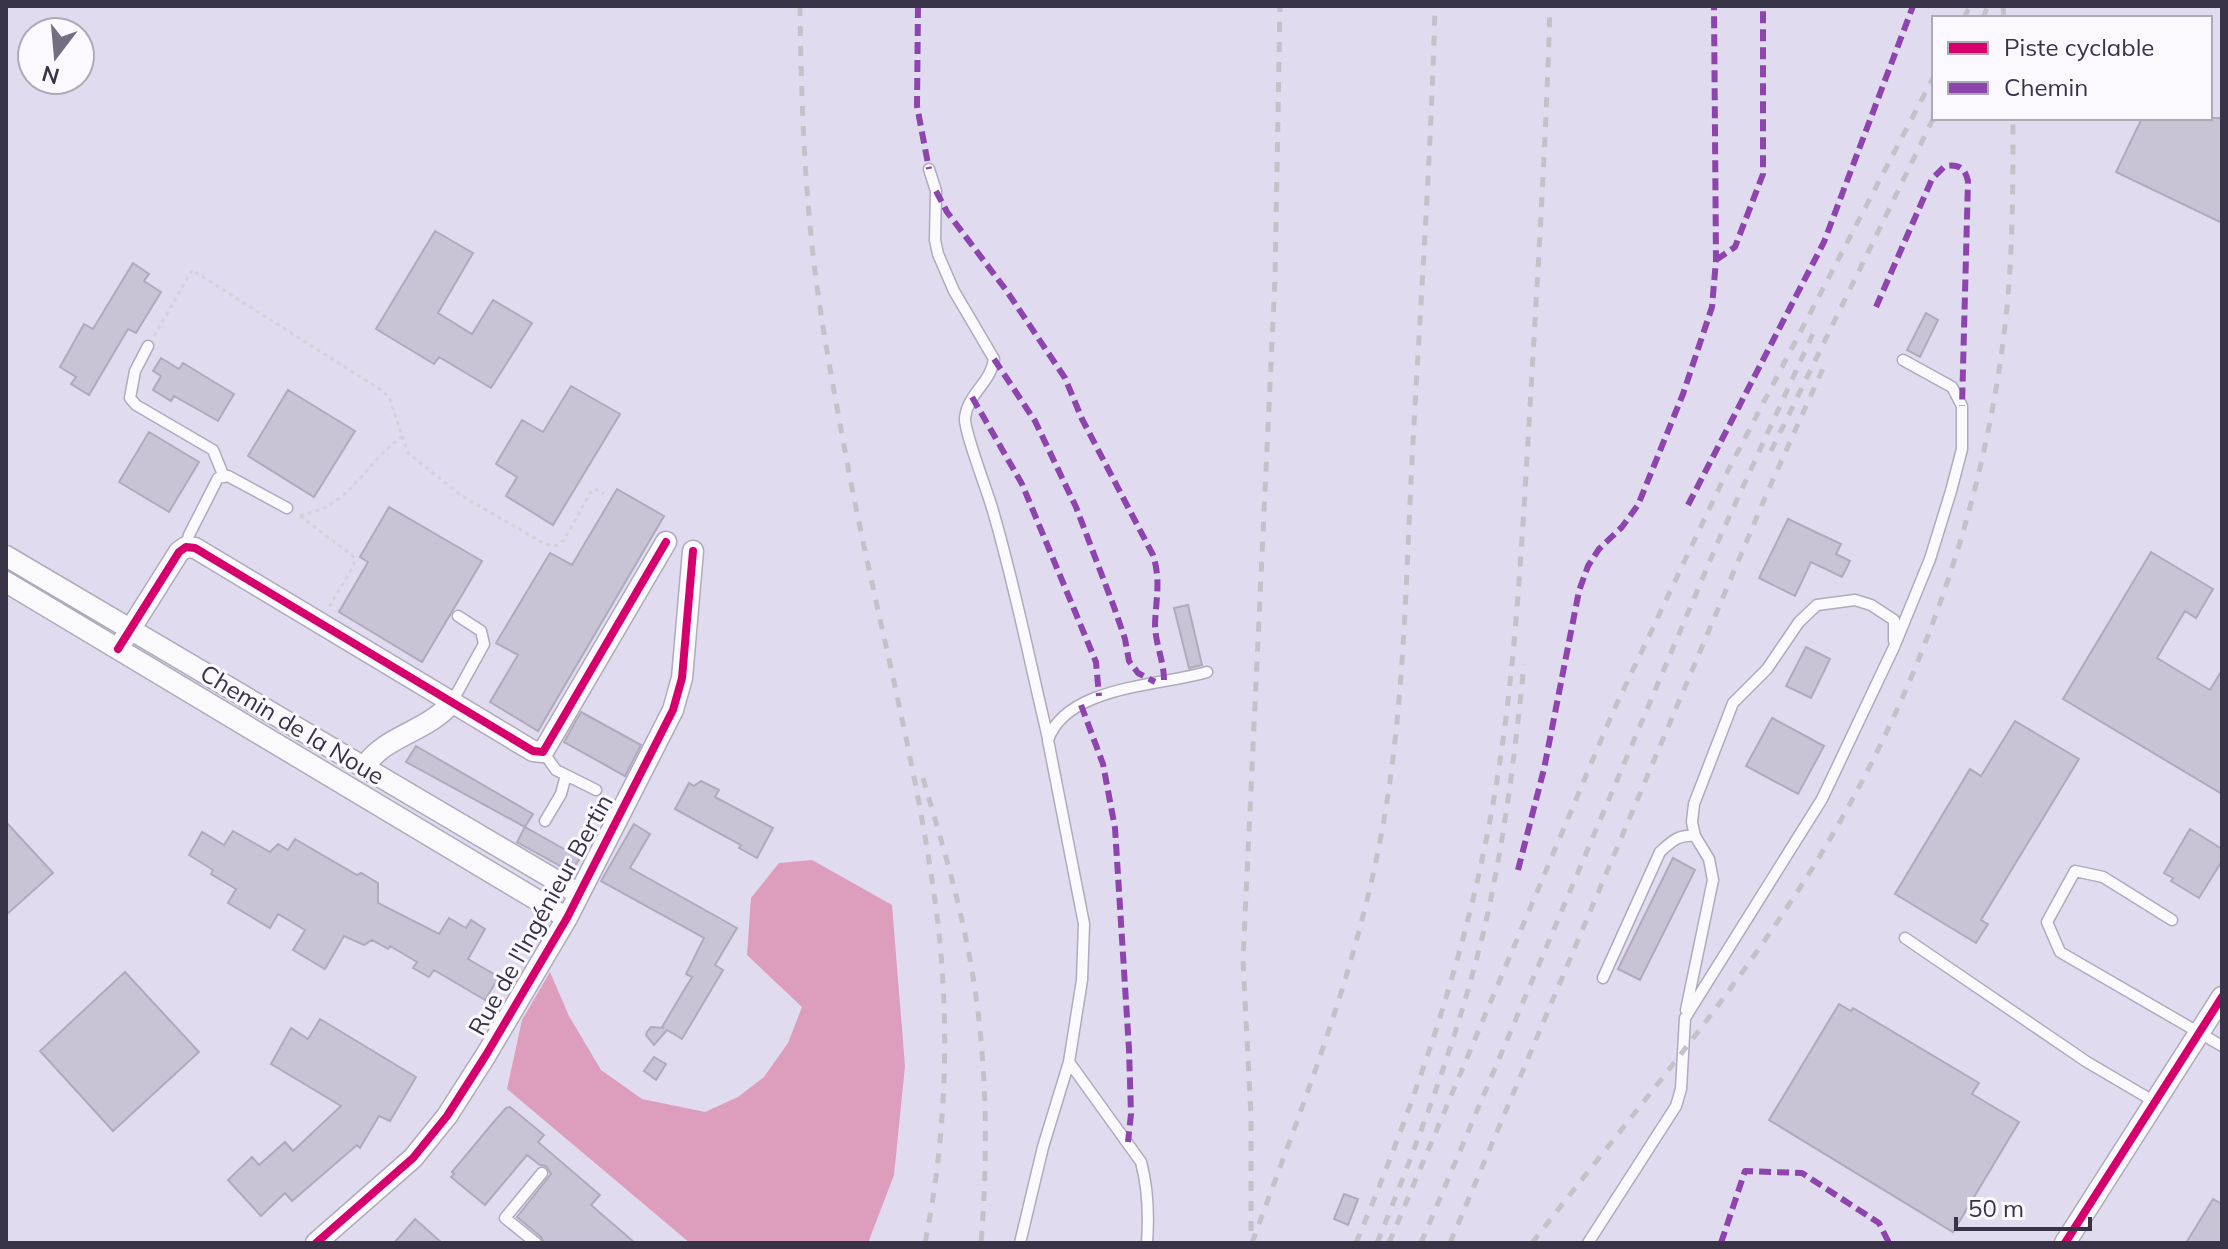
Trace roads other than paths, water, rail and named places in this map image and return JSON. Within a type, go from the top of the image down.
[{"type":"street","points":[[118,649],[179,552],[186,547],[195,548],[533,751],[543,752],[666,542]]},
{"type":"street","name":"Rue de l'Ingénieur Bertin","points":[[316,1243],[413,1158],[447,1116],[567,918],[673,710],[682,678],[693,551]]},
{"type":"street","name":"Chemin de la Noue","points":[[6,556],[579,894]]},
{"type":"street","name":"Chemin de la Noue","points":[[6,582],[567,918]]},
{"type":"street","points":[[364,767],[381,748],[442,715],[452,702]]},
{"type":"street","points":[[2065,1243],[2222,997]]},
{"type":"lane","points":[[929,169],[936,191],[935,240],[938,254],[954,291],[994,359],[993,370],[972,397],[965,420],[994,514],[1048,740],[1084,924],[1082,980],[1069,1062],[1043,1147],[1020,1243]]},
{"type":"lane","points":[[148,346],[135,371],[130,398],[136,405],[213,450],[224,477]]},
{"type":"lane","points":[[1685,1018],[1822,799],[1894,647],[1930,559],[1962,449],[1962,406],[1952,387],[1903,360]]},
{"type":"lane","points":[[186,547],[218,478],[228,476],[287,508]]},
{"type":"lane","points":[[1588,1243],[1676,1106],[1681,1089],[1685,1018],[1713,880],[1709,859],[1695,836],[1692,822],[1694,804],[1733,703],[1767,669],[1799,622],[1817,605],[1855,600],[1871,605],[1894,620],[1894,647]]},
{"type":"lane","points":[[452,702],[484,644],[481,631],[458,616]]},
{"type":"lane","points":[[1048,740],[1053,725],[1099,696],[1207,672]]},
{"type":"lane","points":[[543,752],[556,770],[596,790]]},
{"type":"lane","points":[[545,821],[561,794],[566,775]]},
{"type":"lane","points":[[1603,978],[1660,852],[1674,839],[1685,835],[1695,836]]},
{"type":"lane","points":[[2172,920],[2103,877],[2075,871],[2047,922],[2060,952],[2222,1046]]},
{"type":"lane","points":[[1905,938],[2087,1062],[2155,1102]]},
{"type":"lane","points":[[1069,1062],[1141,1162],[1146,1179],[1147,1243]]},
{"type":"lane","points":[[536,1243],[505,1218],[542,1173]]},
{"type":"railway","points":[[800,6],[805,167],[821,313],[858,520],[920,808],[938,924],[944,1004],[944,1084],[938,1164],[925,1243]]},
{"type":"railway","points":[[1251,1231],[1251,1117],[1243,960],[1275,278],[1280,6]]},
{"type":"railway","points":[[1252,1243],[1319,1058],[1363,918],[1392,769],[1405,615],[1435,6]]},
{"type":"railway","points":[[1356,1243],[1398,1139],[1452,979],[1480,870],[1499,766],[1520,571],[1550,6]]},
{"type":"railway","points":[[1965,16],[1970,6]]},
{"type":"railway","points":[[1984,16],[1988,6]]},
{"type":"railway","points":[[2003,6],[2004,16]]},
{"type":"railway","points":[[1389,1243],[1612,714],[1722,482],[1932,80]]},
{"type":"railway","points":[[1771,451],[1933,120]]},
{"type":"railway","points":[[1532,1243],[1695,1035],[1788,906],[1869,768],[1904,695],[1960,543],[1981,466],[1996,387],[2010,260],[2013,120]]},
{"type":"railway","points":[[1421,1243],[1720,537],[1817,325]]},
{"type":"railway","points":[[1450,1243],[1767,493],[1825,364]]},
{"type":"railway","points":[[1377,1243],[1436,1090],[1483,934],[1508,800],[1524,664]]},
{"type":"railway","points":[[923,778],[963,923],[979,1018],[985,1131],[981,1243]]}]
